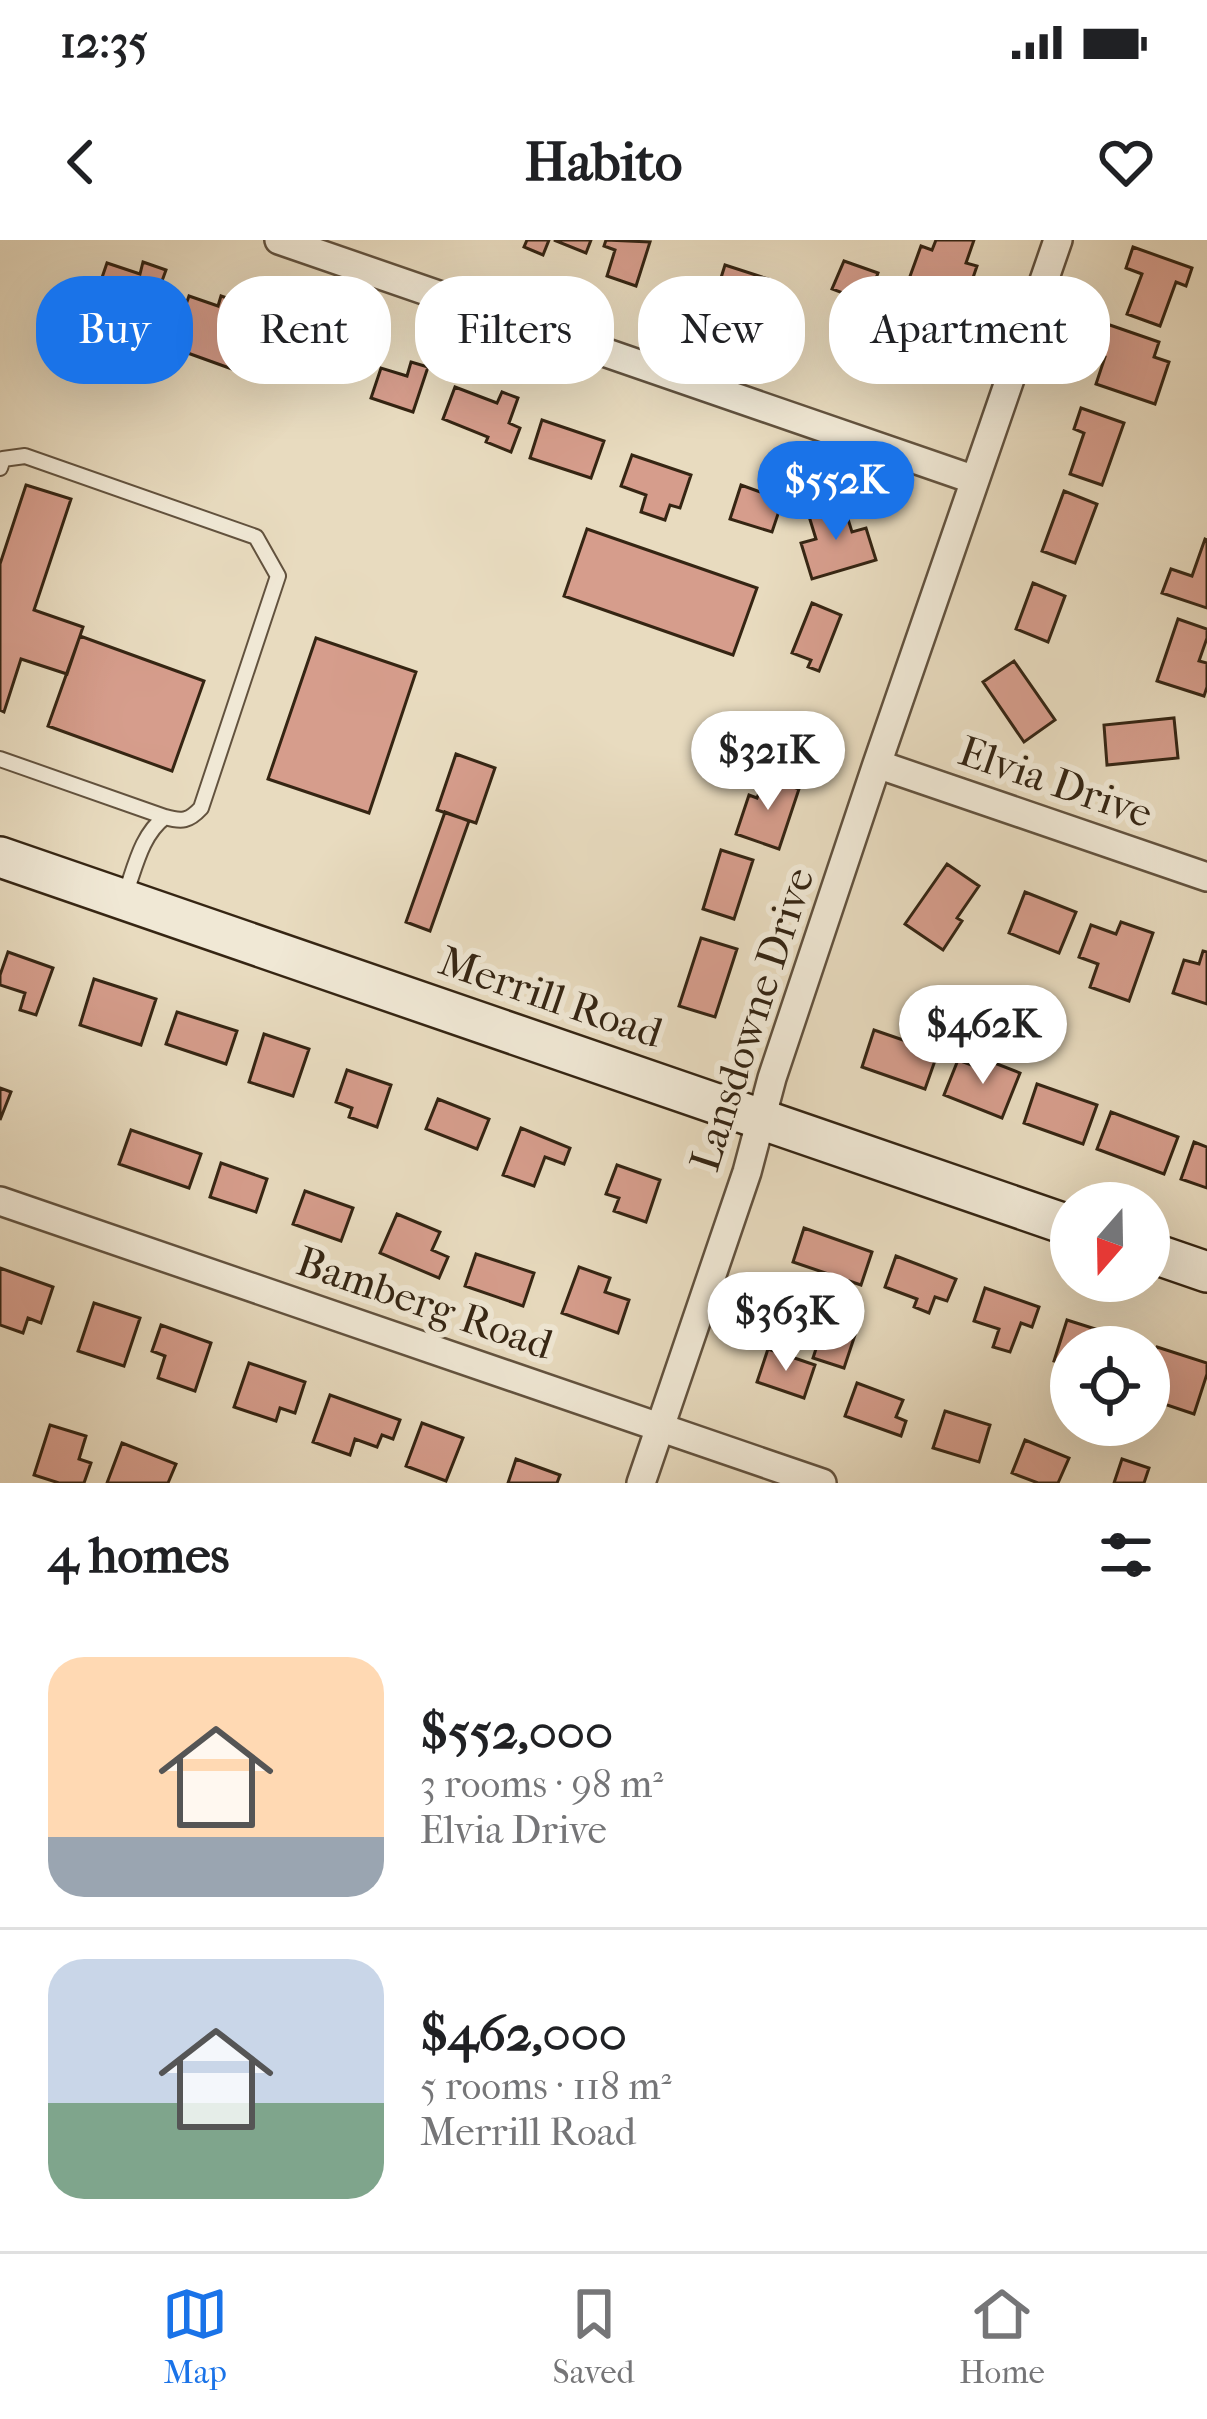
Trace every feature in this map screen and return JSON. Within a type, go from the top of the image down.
[{"type":"main road","name":"Merrill Road","points":[[0,857],[1050,1219]]},
{"type":"main road","points":[[1170,1259],[1207,1272]]},
{"type":"street","points":[[279,240],[975,481]]},
{"type":"street","name":"Lansdowne Drive","points":[[641,1483],[747,1172],[772,1078],[877,764],[1058,240]]},
{"type":"street","name":"Elvia Drive","points":[[877,764],[1207,877]]},
{"type":"street","name":"Bamberg Road","points":[[0,1201],[822,1483]]},
{"type":"lane","points":[[0,467],[3,459],[26,456],[256,537],[278,576],[201,808],[191,818],[165,817],[0,759]]},
{"type":"lane","points":[[124,900],[147,835],[165,817]]},
{"type":"building","points":[[527,240],[549,240],[543,255],[524,247]]},
{"type":"building","points":[[554,240],[591,240],[586,253]]},
{"type":"building","points":[[606,240],[650,242],[636,286],[607,276],[615,250],[604,246]]},
{"type":"building","points":[[936,240],[974,240],[966,263],[977,266],[974,276],[910,276],[921,246],[932,250]]},
{"type":"building","points":[[1133,247],[1192,268],[1186,286],[1176,282],[1160,326],[1127,314],[1142,274],[1126,268]]},
{"type":"building","points":[[844,261],[878,273],[877,276],[838,276]]},
{"type":"building","points":[[143,262],[166,270],[164,276],[103,276],[107,263],[140,274]]},
{"type":"building","points":[[725,265],[759,276],[722,276]]},
{"type":"building","points":[[193,297],[217,306],[217,364],[193,355]]},
{"type":"building","points":[[1110,325],[1159,342],[1154,357],[1169,362],[1155,404],[1096,384],[1110,384]]},
{"type":"building","points":[[411,362],[415,363],[415,384],[422,384],[413,412],[371,398],[376,384],[391,384],[391,371],[407,376]]},
{"type":"building","points":[[455,387],[497,403],[502,392],[518,398],[509,423],[520,428],[511,452],[443,419]]},
{"type":"building","points":[[1081,408],[1124,423],[1102,485],[1070,474],[1084,433],[1074,429]]},
{"type":"building","points":[[542,420],[604,441],[591,478],[530,458]]},
{"type":"building","points":[[632,455],[691,475],[680,508],[670,505],[665,520],[641,512],[646,495],[621,486]]},
{"type":"building","points":[[767,480],[787,487],[772,532],[730,519],[741,485],[763,493]]},
{"type":"building","points":[[26,485],[71,499],[34,610],[83,627],[67,674],[21,659],[4,712],[0,710],[0,564]]},
{"type":"building","points":[[1064,491],[1097,504],[1075,563],[1042,551]]},
{"type":"building","points":[[843,503],[852,532],[866,528],[876,560],[812,579],[801,543],[816,539],[808,513]]},
{"type":"building","points":[[587,529],[757,588],[733,655],[564,596]]},
{"type":"building","points":[[1205,539],[1207,608],[1162,593],[1171,569],[1192,576]]},
{"type":"building","points":[[1033,583],[1065,596],[1048,642],[1016,629]]},
{"type":"building","points":[[812,603],[841,615],[819,671],[808,667],[811,660],[792,653]]},
{"type":"building","points":[[1178,619],[1207,629],[1199,661],[1207,663],[1204,696],[1157,681]]},
{"type":"building","points":[[80,636],[204,681],[172,771],[48,726]]},
{"type":"building","points":[[316,638],[416,672],[369,813],[268,779]]},
{"type":"building","points":[[1014,661],[1055,720],[1024,742],[983,682]]},
{"type":"building","points":[[1174,718],[1178,758],[1107,765],[1104,725]]},
{"type":"building","points":[[456,754],[495,768],[476,823],[437,810]]},
{"type":"building","points":[[765,777],[799,789],[779,849],[736,834],[749,795],[757,798]]},
{"type":"building","points":[[445,812],[469,821],[430,931],[406,922]]},
{"type":"building","points":[[721,850],[753,860],[734,919],[703,909]]},
{"type":"building","points":[[947,864],[979,886],[943,950],[905,924]]},
{"type":"building","points":[[1025,892],[1076,912],[1059,953],[1009,933]]},
{"type":"building","points":[[1121,922],[1153,933],[1129,1001],[1090,987],[1098,964],[1079,957],[1091,925],[1116,934]]},
{"type":"building","points":[[701,938],[737,949],[715,1017],[679,1006]]},
{"type":"building","points":[[1203,951],[1207,952],[1207,1004],[1173,993],[1184,960],[1199,964]]},
{"type":"building","points":[[8,952],[53,968],[36,1015],[20,1010],[25,993],[0,985]]},
{"type":"building","points":[[94,979],[156,999],[141,1045],[80,1025]]},
{"type":"building","points":[[177,1012],[237,1031],[226,1064],[166,1044]]},
{"type":"building","points":[[874,1030],[938,1052],[925,1089],[862,1067]]},
{"type":"building","points":[[264,1034],[309,1049],[293,1096],[249,1082]]},
{"type":"building","points":[[958,1060],[988,1071],[992,1062],[1020,1073],[1002,1118],[944,1095]]},
{"type":"building","points":[[347,1070],[391,1085],[377,1127],[349,1117],[352,1108],[336,1102]]},
{"type":"building","points":[[1037,1084],[1097,1105],[1083,1144],[1024,1123]]},
{"type":"building","points":[[0,1088],[11,1092],[0,1120]]},
{"type":"building","points":[[438,1099],[489,1119],[477,1149],[426,1129]]},
{"type":"building","points":[[1111,1112],[1178,1137],[1164,1174],[1097,1149]]},
{"type":"building","points":[[521,1128],[570,1148],[564,1164],[545,1157],[534,1186],[503,1175]]},
{"type":"building","points":[[131,1130],[201,1154],[189,1188],[119,1164]]},
{"type":"building","points":[[1194,1142],[1207,1147],[1207,1188],[1181,1179]]},
{"type":"building","points":[[221,1163],[267,1179],[256,1212],[210,1197]]},
{"type":"building","points":[[617,1165],[660,1180],[646,1222],[614,1211],[619,1198],[606,1194]]},
{"type":"building","points":[[305,1191],[353,1208],[341,1241],[293,1224]]},
{"type":"building","points":[[397,1214],[440,1232],[432,1250],[448,1257],[439,1278],[380,1253]]},
{"type":"building","points":[[804,1228],[872,1252],[861,1285],[793,1262]]},
{"type":"building","points":[[476,1254],[534,1273],[523,1306],[465,1286]]},
{"type":"building","points":[[896,1256],[956,1279],[947,1301],[935,1297],[929,1313],[914,1307],[917,1299],[885,1287]]},
{"type":"building","points":[[579,1267],[610,1278],[605,1292],[629,1300],[618,1333],[562,1313]]},
{"type":"building","points":[[0,1268],[53,1287],[41,1323],[28,1318],[23,1333],[0,1325]]},
{"type":"building","points":[[985,1288],[1039,1307],[1032,1327],[1021,1323],[1010,1352],[993,1347],[999,1329],[974,1321]]},
{"type":"building","points":[[94,1303],[140,1318],[124,1366],[78,1351]]},
{"type":"building","points":[[824,1324],[855,1335],[844,1368],[813,1358]]},
{"type":"building","points":[[161,1325],[211,1343],[195,1391],[158,1378],[165,1356],[152,1351]]},
{"type":"building","points":[[768,1349],[815,1365],[804,1398],[757,1382]]},
{"type":"building","points":[[1170,1351],[1207,1363],[1194,1414],[1170,1406]]},
{"type":"building","points":[[249,1363],[305,1382],[295,1413],[280,1408],[276,1421],[234,1407]]},
{"type":"building","points":[[857,1383],[903,1400],[896,1417],[906,1421],[901,1436],[845,1416]]},
{"type":"building","points":[[330,1395],[400,1420],[393,1439],[382,1435],[377,1447],[355,1439],[350,1455],[313,1442]]},
{"type":"building","points":[[945,1411],[990,1425],[979,1462],[933,1448]]},
{"type":"building","points":[[422,1423],[463,1438],[446,1481],[406,1466]]},
{"type":"building","points":[[50,1425],[86,1436],[79,1459],[91,1463],[84,1483],[59,1483],[34,1475]]},
{"type":"building","points":[[1025,1440],[1069,1458],[1058,1483],[1038,1483],[1012,1473]]},
{"type":"building","points":[[122,1443],[176,1464],[168,1483],[107,1483]]},
{"type":"building","points":[[516,1459],[560,1475],[557,1483],[508,1483]]},
{"type":"building","points":[[1122,1459],[1149,1468],[1144,1483],[1114,1483]]}]
